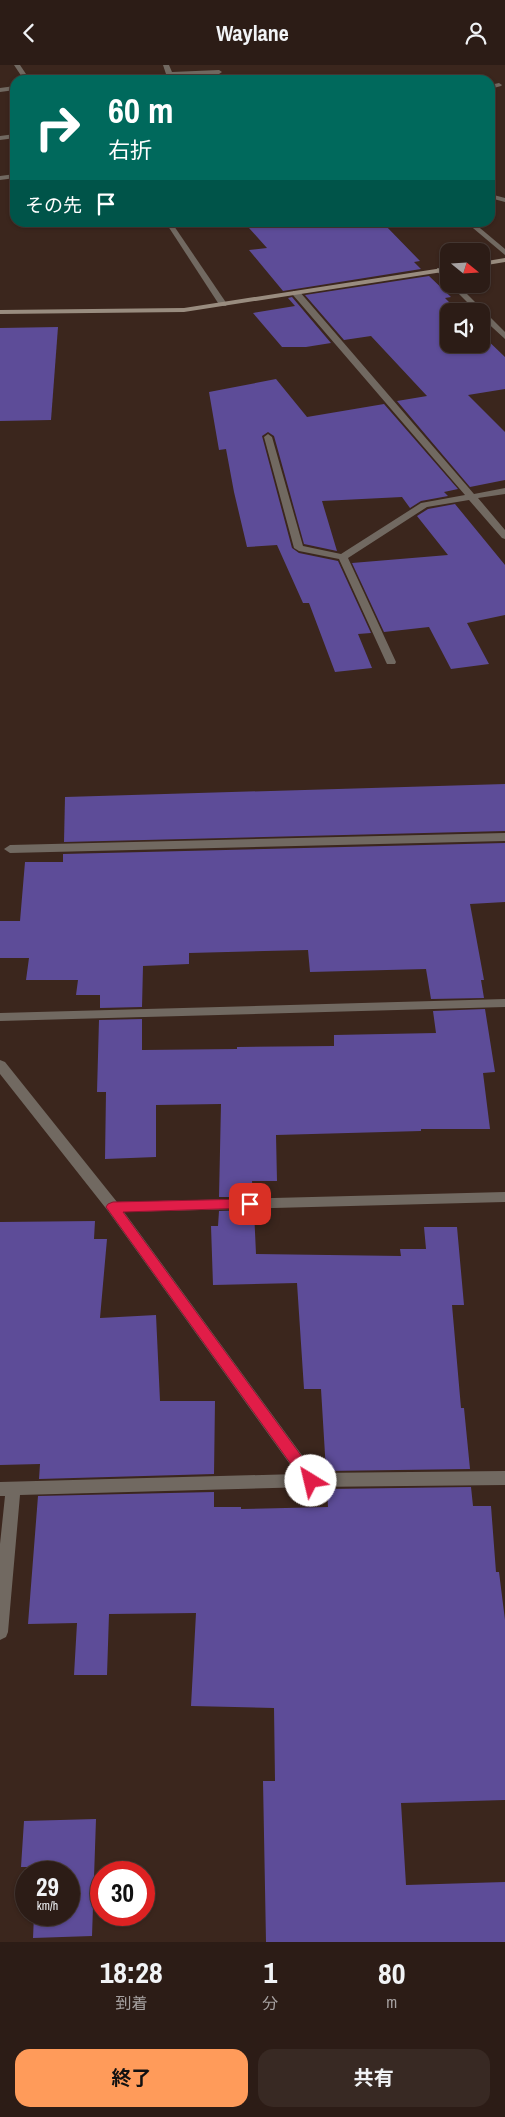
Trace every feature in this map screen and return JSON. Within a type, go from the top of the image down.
[{"type":"street","points":[[166,65],[169,74],[219,72]]},
{"type":"street","points":[[495,86],[500,85]]},
{"type":"street","points":[[172,227],[223,304]]},
{"type":"street","points":[[475,227],[505,253]]},
{"type":"street","points":[[490,262],[505,260]]},
{"type":"street","points":[[0,312],[175,311],[440,270]]},
{"type":"street","points":[[296,293],[505,536]]},
{"type":"street","points":[[462,293],[472,303]]},
{"type":"street","points":[[490,321],[505,337]]},
{"type":"street","points":[[268,437],[298,548],[343,557],[424,505],[505,491]]},
{"type":"street","points":[[343,557],[391,662]]},
{"type":"street","points":[[10,849],[505,837]]},
{"type":"street","points":[[0,1017],[505,1003]]},
{"type":"street","points":[[0,1065],[113,1207],[311,1481]]},
{"type":"street","points":[[113,1207],[505,1197]]},
{"type":"street","points":[[0,1632],[6,1489],[311,1481],[505,1479]]},
{"type":"building","points":[[387,227],[420,261],[414,262],[421,269],[283,291],[249,250],[267,248],[249,228]]},
{"type":"building","points":[[429,276],[440,286],[440,293],[447,293],[451,297],[445,298],[450,303],[440,303],[440,353],[490,353],[490,343],[505,357],[505,389],[468,395],[505,432],[505,480],[470,487],[397,401],[427,396],[371,336],[344,340],[305,295]]},
{"type":"building","points":[[292,297],[331,343],[306,347],[282,347],[253,313],[295,306],[288,298]]},
{"type":"building","points":[[58,327],[51,420],[0,421],[0,328]]},
{"type":"building","points":[[276,379],[307,417],[384,404],[458,489],[444,492],[448,496],[421,501],[410,508],[402,497],[322,501],[337,551],[304,544],[274,436],[268,432],[262,436],[292,548],[299,553],[338,561],[371,633],[358,634],[372,668],[335,672],[309,603],[303,603],[277,545],[247,547],[226,449],[219,450],[209,392]]},
{"type":"building","points":[[455,504],[505,565],[505,615],[467,623],[489,664],[451,669],[429,627],[384,632],[352,563],[448,555],[417,516],[428,509]]},
{"type":"building","points":[[505,784],[505,831],[64,842],[65,797]]},
{"type":"building","points":[[505,843],[505,902],[470,904],[484,980],[481,980],[484,998],[431,999],[426,969],[310,972],[308,950],[189,953],[189,964],[143,966],[142,1007],[100,1008],[100,995],[76,995],[78,980],[26,980],[29,958],[0,958],[0,921],[20,921],[25,862],[63,862],[63,854]]},
{"type":"building","points":[[485,1009],[495,1072],[483,1073],[490,1129],[421,1129],[421,1131],[276,1135],[277,1181],[252,1181],[253,1197],[219,1197],[221,1104],[156,1105],[156,1157],[105,1159],[106,1092],[97,1092],[99,1020],[142,1019],[142,1050],[237,1049],[237,1047],[334,1046],[334,1035],[436,1033],[433,1011]]},
{"type":"building","points":[[254,1210],[256,1254],[401,1256],[400,1249],[426,1249],[424,1227],[457,1227],[464,1305],[452,1305],[461,1408],[464,1408],[470,1469],[326,1471],[321,1389],[304,1389],[297,1283],[213,1285],[211,1226],[218,1226],[219,1211]]},
{"type":"building","points":[[95,1221],[94,1239],[107,1239],[100,1318],[156,1315],[160,1401],[215,1401],[214,1474],[39,1479],[40,1464],[0,1465],[0,1222]]},
{"type":"building","points":[[471,1487],[473,1506],[491,1506],[496,1572],[499,1572],[505,1620],[505,1800],[401,1803],[406,1885],[505,1882],[505,1942],[266,1942],[263,1781],[275,1781],[274,1708],[191,1706],[196,1613],[109,1614],[107,1675],[74,1675],[77,1623],[28,1624],[38,1496],[214,1492],[214,1507],[241,1507],[241,1509],[328,1507],[327,1489]]},
{"type":"building","points":[[96,1819],[95,1861],[90,1861],[90,1926],[92,1926],[92,1936],[33,1938],[34,1926],[80,1926],[80,1861],[21,1861],[24,1821]]},
{"type":"route","points":[[250,1204],[113,1207],[311,1481]]}]
